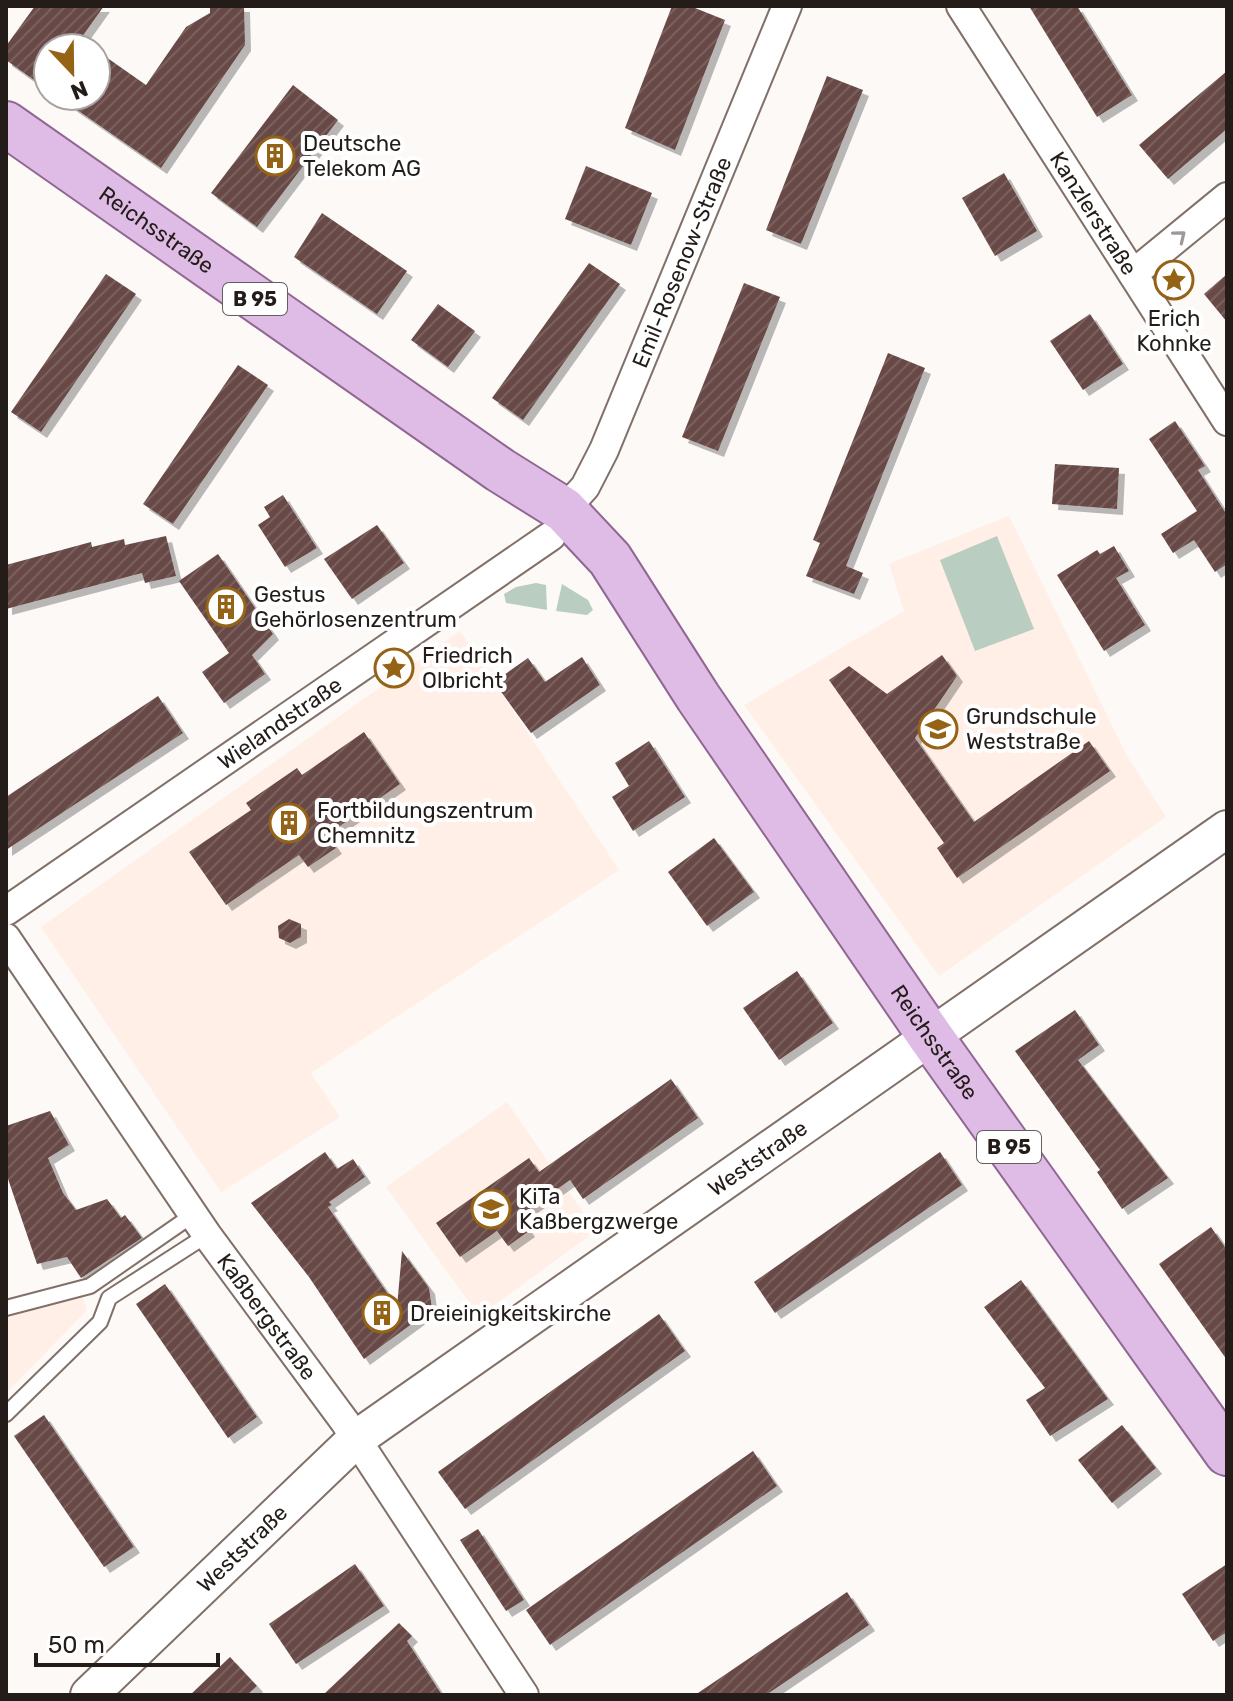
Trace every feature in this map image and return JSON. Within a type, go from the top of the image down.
[{"type":"main road","name":"Reichsstraße","points":[[6,124],[505,474],[558,523],[597,581],[650,624],[930,1036],[1227,1453]]},
{"type":"street","name":"Emil-Rosenow-Straße","points":[[558,523],[585,487],[604,450],[787,6]]},
{"type":"street","name":"Kanzlerstraße","points":[[961,6],[1227,421]]},
{"type":"street","points":[[1133,274],[1227,197]]},
{"type":"street","name":"Wielandstraße","points":[[6,911],[558,523]]},
{"type":"street","name":"Weststraße","points":[[89,1695],[356,1439],[1227,829]]},
{"type":"street","name":"Kaßbergstraße","points":[[6,938],[201,1224],[356,1439],[524,1695]]},
{"type":"lane","points":[[6,1308],[90,1286],[201,1224]]},
{"type":"lane","points":[[6,1414],[100,1322],[109,1298],[201,1224]]},
{"type":"shaded area","name":"Grundschule Weststraße","points":[[1009,516],[1126,754],[1166,817],[939,976],[744,705],[904,611],[889,564]]},
{"type":"shaded area","points":[[460,631],[619,870],[311,1073],[340,1117],[221,1192],[41,927]]},
{"type":"shaded area","name":"KiTa Kaßbergzwerge","points":[[507,1102],[596,1231],[479,1316],[386,1187]]},
{"type":"shaded area","points":[[81,1294],[87,1310],[6,1393],[6,1318]]},
{"type":"green space","points":[[997,536],[1034,629],[975,651],[940,560]]},
{"type":"green space","points":[[536,583],[546,585],[547,610],[506,603],[504,594],[516,587]]},
{"type":"green space","points":[[562,584],[588,600],[593,610],[587,615],[556,611]]},
{"type":"building","points":[[35,6],[104,6],[85,32],[32,32],[32,79],[6,60],[6,46]]},
{"type":"building","points":[[210,6],[244,6],[245,45],[161,168],[80,112],[112,112],[112,61],[146,85],[186,27],[210,13]]},
{"type":"building","points":[[672,6],[690,6],[725,20],[675,150],[625,128]]},
{"type":"building","points":[[1029,6],[1077,6],[1132,95],[1097,117]]},
{"type":"building","points":[[1227,71],[1227,129],[1168,179],[1139,145]]},
{"type":"building","points":[[827,76],[863,90],[801,244],[766,230]]},
{"type":"building","name":"Deutsche Telekom AG","points":[[293,85],[338,120],[257,227],[211,193]]},
{"type":"building","points":[[586,166],[652,193],[631,245],[565,219]]},
{"type":"building","points":[[1004,173],[1037,231],[995,256],[962,198]]},
{"type":"building","points":[[322,213],[407,271],[377,314],[294,257]]},
{"type":"building","points":[[589,263],[620,284],[523,420],[492,398]]},
{"type":"building","points":[[106,274],[136,294],[41,432],[11,412]]},
{"type":"building","points":[[1227,274],[1227,322],[1204,294]]},
{"type":"building","points":[[744,283],[780,297],[718,451],[682,437]]},
{"type":"building","points":[[438,304],[475,331],[448,367],[411,340]]},
{"type":"building","points":[[1090,314],[1123,364],[1083,390],[1050,341]]},
{"type":"building","points":[[888,353],[925,368],[846,566],[863,573],[854,594],[806,576],[820,543],[813,540]]},
{"type":"building","points":[[238,365],[268,385],[173,524],[143,504]]},
{"type":"building","points":[[1175,421],[1205,466],[1198,470],[1227,515],[1227,564],[1215,572],[1194,540],[1173,553],[1161,534],[1197,511],[1149,439]]},
{"type":"building","points":[[1055,464],[1119,468],[1117,509],[1052,504]]},
{"type":"building","points":[[283,495],[317,548],[285,567],[258,525],[270,517],[264,507]]},
{"type":"building","points":[[377,525],[404,563],[352,599],[324,559]]},
{"type":"building","points":[[166,536],[176,576],[145,583],[142,573],[6,609],[6,565],[91,542],[92,547],[124,539],[125,545]]},
{"type":"building","points":[[1114,546],[1129,571],[1116,578],[1145,625],[1104,651],[1057,575],[1097,550],[1100,554]]},
{"type":"building","name":"Gestus Gehörlosenzentrum","points":[[218,554],[273,634],[252,655],[265,674],[224,703],[202,672],[229,653],[179,581]]},
{"type":"building","points":[[942,655],[957,676],[915,738],[974,822],[1089,741],[1110,771],[957,878],[937,848],[944,843],[829,680],[849,666],[887,694]]},
{"type":"building","points":[[582,657],[600,685],[531,733],[494,682],[528,658],[545,682]]},
{"type":"building","points":[[158,696],[183,733],[6,850],[6,797]]},
{"type":"building","name":"Fortbildungszentrum Chemnitz","points":[[364,732],[400,784],[327,835],[336,848],[308,867],[299,855],[226,905],[189,852],[251,810],[246,803],[297,768],[302,775]]},
{"type":"building","points":[[649,741],[685,797],[633,831],[612,797],[629,786],[615,763]]},
{"type":"building","points":[[714,838],[754,892],[707,926],[668,872]]},
{"type":"building","points":[[289,919],[301,924],[301,937],[290,943],[279,938],[278,926]]},
{"type":"building","points":[[797,971],[833,1023],[779,1060],[743,1008]]},
{"type":"building","points":[[1075,1010],[1099,1045],[1078,1060],[1168,1178],[1122,1209],[1097,1172],[1100,1170],[1015,1051]]},
{"type":"building","points":[[671,1079],[698,1118],[583,1199],[570,1180],[519,1216],[529,1231],[508,1246],[497,1231],[460,1257],[436,1223],[529,1158],[539,1172]]},
{"type":"building","points":[[50,1111],[69,1145],[48,1158],[63,1193],[76,1210],[107,1199],[121,1218],[125,1215],[142,1238],[81,1278],[67,1257],[37,1264],[6,1173],[6,1126]]},
{"type":"building","points":[[325,1152],[337,1169],[353,1159],[365,1177],[329,1202],[332,1205],[328,1207],[397,1307],[402,1251],[429,1288],[432,1309],[364,1359],[309,1277],[251,1203]]},
{"type":"building","points":[[940,1152],[962,1185],[775,1313],[754,1282]]},
{"type":"building","points":[[1211,1227],[1227,1250],[1227,1360],[1159,1264]]},
{"type":"building","points":[[1021,1280],[1108,1399],[1050,1436],[1026,1400],[1045,1388],[984,1307]]},
{"type":"building","points":[[165,1284],[257,1417],[228,1438],[136,1304]]},
{"type":"building","points":[[659,1314],[685,1351],[465,1509],[438,1472]]},
{"type":"building","points":[[44,1415],[134,1547],[104,1567],[14,1436]]},
{"type":"building","points":[[1122,1425],[1156,1468],[1112,1503],[1078,1460]]},
{"type":"building","points":[[753,1451],[777,1486],[550,1645],[526,1610]]},
{"type":"building","points":[[478,1529],[524,1600],[506,1611],[460,1540]]},
{"type":"building","points":[[355,1564],[384,1606],[296,1664],[269,1624]]},
{"type":"building","points":[[1227,1564],[1227,1632],[1213,1641],[1182,1594]]},
{"type":"building","points":[[847,1592],[869,1625],[766,1695],[695,1695]]},
{"type":"building","points":[[399,1623],[412,1636],[407,1641],[442,1695],[323,1695]]},
{"type":"building","points":[[230,1657],[257,1686],[247,1695],[190,1695]]},
{"type":"place","name":"Deutsche Telekom AG","points":[[275,156]]},
{"type":"place","name":"Erich Kohnke","points":[[1174,280]]},
{"type":"place","name":"Gestus Gehörlosenzentrum","points":[[226,607]]},
{"type":"place","name":"Friedrich Olbricht","points":[[394,668]]},
{"type":"place","name":"Grundschule Weststraße","points":[[938,729]]},
{"type":"place","name":"Fortbildungszentrum Chemnitz","points":[[289,823]]},
{"type":"place","name":"KiTa Kaßbergzwerge","points":[[491,1209]]},
{"type":"place","name":"Dreieinigkeitskirche","points":[[382,1313]]}]
